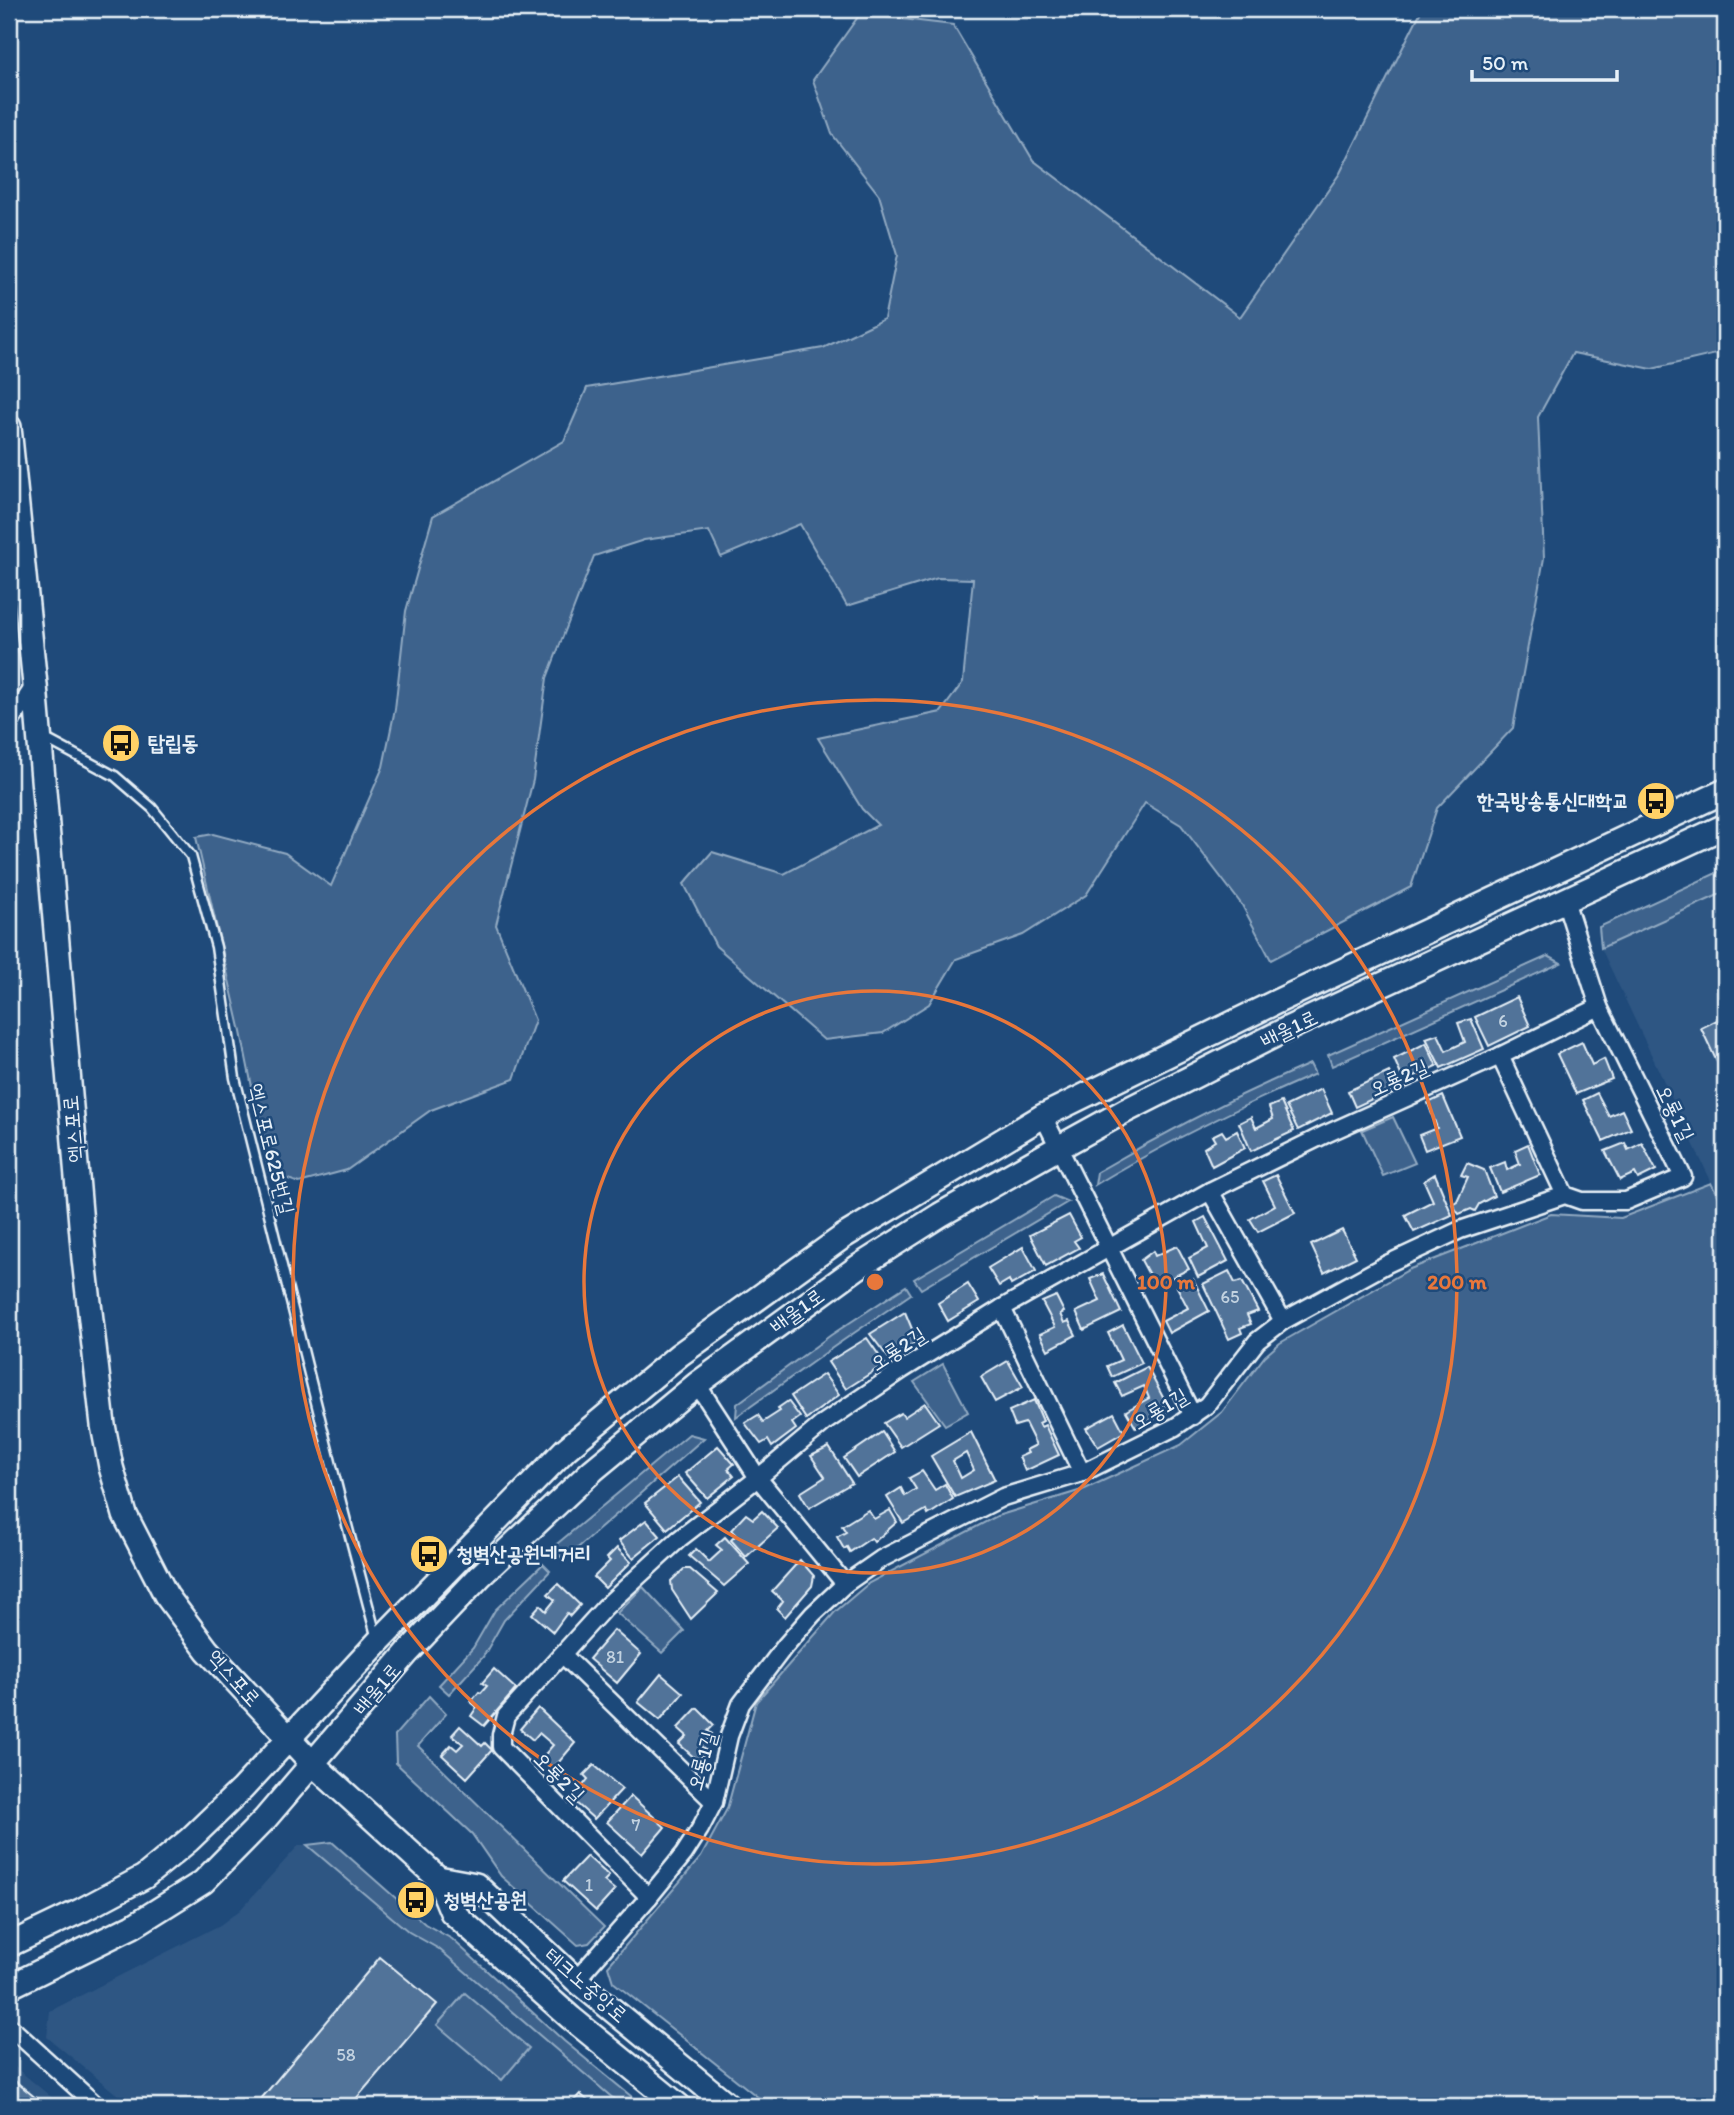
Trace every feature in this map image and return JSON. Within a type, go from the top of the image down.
[{"type":"main road","name":"엑스포로","points":[[9,427],[35,685],[37,734],[84,1259],[103,1425],[111,1467],[125,1515],[166,1595],[207,1650],[313,1764]]},
{"type":"main road","name":"배울1로","points":[[9,1945],[144,1877],[189,1840],[566,1449],[679,1355],[844,1236],[1042,1116],[1290,995],[1725,791]]},
{"type":"main road","name":"배울1로","points":[[9,1987],[133,1926],[203,1882],[265,1819],[408,1652],[480,1576],[593,1470],[696,1384],[858,1267],[940,1215],[1125,1111],[1289,1028],[1725,826]]},
{"type":"main road","name":"테크노중앙로","points":[[313,1764],[438,1878],[452,1912],[571,2018],[679,2106]]},
{"type":"main road","name":"테크노중앙로","points":[[438,1878],[477,1885],[576,1980],[729,2106]]},
{"type":"street","points":[[9,724],[35,685]]},
{"type":"street","name":"오룡1길","points":[[576,1980],[684,1854],[713,1802],[729,1736],[741,1704],[785,1646],[845,1584],[881,1559],[1003,1497],[1082,1473],[1146,1443],[1193,1416],[1207,1405],[1257,1341],[1283,1321],[1387,1264],[1460,1230],[1565,1195],[1582,1201],[1626,1201],[1682,1177],[1599,1007],[1565,900]]},
{"type":"street","name":"오룡2길","points":[[649,1897],[501,1747],[506,1716],[605,1607],[669,1548],[825,1422],[1002,1308],[1210,1191],[1599,1007]]},
{"type":"street","points":[[1500,1056],[1565,1195]]},
{"type":"street","points":[[1042,1116],[1193,1416]]},
{"type":"street","points":[[1210,1191],[1283,1321]]},
{"type":"street","points":[[1002,1308],[1082,1473]]},
{"type":"street","points":[[696,1384],[758,1478],[845,1584]]},
{"type":"street","points":[[563,1655],[713,1802]]},
{"type":"street","points":[[9,2026],[97,2106]]},
{"type":"lane","name":"엑스포로625번길","points":[[37,734],[115,776],[152,808],[191,856],[216,947],[235,1078],[378,1642]]},
{"type":"shaded area","points":[[1422,9],[1725,9],[1725,361],[1716,354],[1652,369],[1573,353],[1538,417],[1544,558],[1513,728],[1437,808],[1411,887],[1271,960],[1242,905],[1181,825],[1145,803],[1086,895],[1023,935],[956,959],[929,1004],[883,1033],[824,1040],[716,946],[684,884],[712,852],[784,874],[878,825],[862,809],[818,738],[941,712],[963,682],[973,579],[938,578],[847,606],[800,524],[721,557],[709,531],[644,540],[594,556],[547,678],[533,780],[496,925],[535,1020],[514,1079],[431,1110],[347,1170],[299,1183],[269,1172],[241,1032],[196,837],[213,834],[285,853],[331,886],[383,767],[395,709],[406,611],[433,516],[564,441],[587,388],[823,348],[884,319],[897,255],[879,195],[832,134],[813,80],[860,14],[953,25],[1033,160],[1240,317],[1340,173]]},
{"type":"shaded area","points":[[1725,869],[1725,892],[1601,948],[1599,927]]},
{"type":"shaded area","points":[[1725,892],[1725,1211],[1601,948]]},
{"type":"shaded area","points":[[1548,956],[1561,963],[1332,1066],[1328,1055]]},
{"type":"shaded area","points":[[1310,1064],[1315,1074],[1203,1126],[1095,1185],[1097,1172],[1123,1157],[1228,1101]]},
{"type":"shaded area","points":[[1393,1117],[1415,1163],[1383,1176],[1362,1130]]},
{"type":"shaded area","points":[[1711,1183],[1725,1211],[1725,2106],[769,2106],[613,1982],[608,1966],[701,1857],[727,1809],[756,1702],[835,1612],[869,1583],[997,1516],[1085,1489],[1181,1445],[1222,1412],[1265,1356],[1280,1343],[1410,1269],[1551,1214],[1621,1218]]},
{"type":"shaded area","points":[[1054,1196],[1068,1202],[921,1289],[914,1279]]},
{"type":"shaded area","points":[[906,1286],[911,1294],[736,1417],[737,1404],[831,1335]]},
{"type":"shaded area","points":[[943,1364],[968,1412],[945,1425],[914,1382]]},
{"type":"shaded area","points":[[689,1434],[704,1438],[564,1560],[552,1548]]},
{"type":"shaded area","points":[[543,1564],[550,1571],[504,1620],[483,1657],[449,1694],[439,1685],[473,1648],[495,1610]]},
{"type":"shaded area","points":[[643,1587],[684,1631],[662,1653],[617,1613]]},
{"type":"shaded area","points":[[429,1696],[446,1714],[418,1746],[604,1927],[589,1943],[578,1945],[501,1876],[472,1834],[396,1763],[395,1735]]},
{"type":"shaded area","points":[[332,1842],[425,1924],[452,1939],[564,2041],[643,2106],[622,2106],[439,1949],[409,1932],[307,1845]]},
{"type":"shaded area","points":[[299,1845],[307,1845],[409,1932],[439,1949],[622,2106],[131,2106],[47,2037],[50,2011],[220,1925],[240,1910]]},
{"type":"shaded area","points":[[465,1993],[529,2048],[502,2080],[437,2025]]},
{"type":"shaded area","points":[[9,2062],[56,2101],[62,2106],[9,2106]]},
{"type":"building","points":[[1517,997],[1530,1026],[1489,1046],[1475,1017]]},
{"type":"building","points":[[1725,1016],[1725,1058],[1717,1062],[1701,1028]]},
{"type":"building","points":[[1471,1019],[1484,1049],[1441,1068],[1426,1038],[1438,1034],[1446,1051],[1465,1042],[1458,1023]]},
{"type":"building","points":[[1582,1042],[1592,1065],[1604,1059],[1612,1079],[1576,1094],[1557,1054]]},
{"type":"building","points":[[1426,1043],[1437,1066],[1408,1079],[1406,1072],[1401,1075],[1394,1059]]},
{"type":"building","points":[[1389,1072],[1396,1088],[1355,1107],[1348,1091]]},
{"type":"building","points":[[1321,1089],[1332,1113],[1298,1130],[1286,1106]]},
{"type":"building","points":[[1597,1093],[1609,1116],[1622,1110],[1631,1129],[1603,1141],[1583,1100]]},
{"type":"building","points":[[1443,1096],[1460,1136],[1425,1150],[1419,1135],[1437,1128],[1428,1103]]},
{"type":"building","points":[[1281,1102],[1294,1131],[1251,1151],[1239,1123],[1251,1117],[1256,1128],[1273,1119],[1269,1107]]},
{"type":"building","points":[[1222,1131],[1226,1137],[1237,1131],[1245,1148],[1212,1166],[1204,1148],[1215,1141],[1212,1136]]},
{"type":"building","points":[[1625,1143],[1628,1150],[1642,1143],[1656,1170],[1638,1179],[1635,1173],[1620,1180],[1605,1151]]},
{"type":"building","points":[[1528,1144],[1540,1175],[1500,1192],[1490,1168],[1505,1162],[1507,1170],[1520,1164],[1515,1150]]},
{"type":"building","points":[[1467,1163],[1484,1170],[1494,1196],[1479,1204],[1475,1211],[1471,1209],[1459,1214],[1452,1204],[1457,1201],[1468,1177],[1461,1175]]},
{"type":"building","points":[[1435,1174],[1452,1215],[1414,1232],[1405,1215],[1433,1201],[1424,1181]]},
{"type":"building","points":[[1276,1175],[1295,1213],[1258,1232],[1250,1219],[1275,1205],[1263,1181]]},
{"type":"building","points":[[1069,1215],[1081,1237],[1074,1241],[1079,1248],[1046,1266],[1030,1235]]},
{"type":"building","points":[[1205,1217],[1228,1261],[1198,1277],[1189,1258],[1208,1248],[1196,1222]]},
{"type":"building","points":[[1342,1230],[1356,1257],[1324,1273],[1311,1245]]},
{"type":"building","points":[[1177,1246],[1189,1269],[1155,1286],[1141,1260],[1153,1251],[1155,1256]]},
{"type":"building","points":[[1023,1247],[1036,1271],[1011,1285],[1009,1280],[999,1286],[988,1268]]},
{"type":"building","points":[[1229,1271],[1235,1283],[1242,1281],[1258,1311],[1247,1315],[1251,1324],[1240,1328],[1242,1333],[1229,1339],[1203,1284]]},
{"type":"building","points":[[1103,1274],[1121,1312],[1084,1330],[1076,1312],[1100,1301],[1090,1279]]},
{"type":"building","points":[[1193,1279],[1209,1311],[1169,1333],[1163,1321],[1188,1308],[1177,1287]]},
{"type":"building","points":[[968,1284],[979,1302],[948,1321],[938,1303]]},
{"type":"building","points":[[1056,1296],[1064,1312],[1060,1314],[1064,1323],[1069,1321],[1076,1335],[1048,1350],[1040,1334],[1055,1327],[1042,1302]]},
{"type":"building","points":[[905,1312],[917,1341],[890,1360],[870,1334]]},
{"type":"building","points":[[1123,1325],[1142,1363],[1112,1377],[1107,1366],[1121,1360],[1108,1333]]},
{"type":"building","points":[[867,1338],[885,1364],[846,1389],[828,1362]]},
{"type":"building","points":[[1008,1361],[1023,1387],[995,1402],[981,1377]]},
{"type":"building","points":[[1147,1367],[1167,1405],[1163,1408],[1166,1413],[1136,1428],[1126,1411],[1149,1398],[1144,1386],[1122,1396],[1115,1383]]},
{"type":"building","points":[[824,1374],[839,1395],[806,1419],[791,1396]]},
{"type":"building","points":[[1034,1400],[1043,1421],[1039,1423],[1041,1427],[1045,1425],[1059,1455],[1025,1471],[1019,1457],[1036,1445],[1025,1423],[1015,1426],[1009,1411]]},
{"type":"building","points":[[788,1401],[800,1417],[792,1423],[796,1429],[772,1447],[768,1440],[761,1444],[745,1423],[758,1415],[763,1422],[780,1411],[778,1408]]},
{"type":"building","points":[[925,1403],[939,1423],[901,1447],[884,1423],[901,1413],[904,1417]]},
{"type":"building","points":[[1114,1413],[1124,1432],[1098,1447],[1086,1428]]},
{"type":"building","points":[[882,1432],[895,1452],[857,1477],[844,1458]]},
{"type":"building","points":[[971,1432],[995,1480],[955,1497],[931,1456]],"holes":[[[966,1453],[974,1470],[961,1478],[953,1461]]]},
{"type":"building","points":[[718,1446],[734,1464],[728,1469],[734,1476],[707,1498],[685,1473]]},
{"type":"building","points":[[829,1447],[852,1483],[809,1508],[800,1493],[825,1477],[811,1456]]},
{"type":"building","points":[[922,1471],[935,1490],[945,1484],[953,1499],[928,1515],[926,1510],[903,1523],[887,1497],[901,1488],[905,1496],[916,1489],[909,1478]]},
{"type":"building","points":[[678,1477],[700,1502],[667,1529],[645,1503]]},
{"type":"building","points":[[868,1510],[874,1519],[890,1510],[897,1522],[874,1542],[871,1538],[850,1552],[847,1547],[844,1549],[837,1537],[846,1532],[842,1526]]},
{"type":"building","points":[[762,1511],[778,1528],[746,1557],[731,1540],[736,1535],[731,1530],[746,1514],[753,1519]]},
{"type":"building","points":[[646,1520],[660,1536],[633,1558],[619,1541]]},
{"type":"building","points":[[725,1537],[749,1564],[724,1586],[689,1556],[696,1549],[709,1562],[722,1550],[716,1545]]},
{"type":"building","points":[[617,1548],[631,1562],[605,1588],[594,1577],[610,1561],[607,1558]]},
{"type":"building","points":[[800,1560],[814,1576],[812,1586],[785,1617],[777,1609],[783,1601],[772,1591]]},
{"type":"building","points":[[684,1569],[690,1569],[718,1593],[691,1619],[672,1590],[671,1581]]},
{"type":"building","points":[[558,1584],[580,1605],[570,1616],[567,1613],[553,1632],[532,1614],[540,1605],[546,1611],[555,1600],[548,1594]]},
{"type":"building","points":[[614,1630],[641,1654],[617,1683],[589,1659]]},
{"type":"building","points":[[494,1669],[516,1689],[484,1726],[471,1716],[477,1707],[471,1702],[487,1686],[482,1683]]},
{"type":"building","points":[[661,1674],[683,1693],[660,1720],[638,1702]]},
{"type":"building","points":[[538,1708],[575,1743],[553,1769],[540,1760],[553,1745],[539,1733],[533,1740],[520,1729]]},
{"type":"building","points":[[697,1708],[714,1725],[708,1731],[712,1734],[701,1746],[707,1751],[698,1761],[679,1744],[687,1736],[678,1728]]},
{"type":"building","points":[[460,1726],[482,1746],[485,1743],[492,1750],[467,1778],[442,1755],[451,1745],[457,1750],[463,1744],[452,1735]]},
{"type":"building","points":[[594,1765],[622,1789],[594,1819],[575,1802],[585,1791],[581,1788],[588,1779],[584,1775]]},
{"type":"building","points":[[631,1796],[665,1827],[642,1854],[607,1822]]},
{"type":"building","points":[[587,1856],[609,1876],[604,1881],[615,1890],[596,1911],[563,1881]]},
{"type":"building","points":[[380,1957],[437,2004],[350,2106],[255,2106]]},
{"type":"building","points":[[9,2076],[42,2103],[39,2106],[9,2106]]},
{"type":"building","points":[[580,2094],[594,2106],[569,2106]]},
{"type":"place","name":"탑립동","points":[[121,743]]},
{"type":"place","name":"한국방송통신대학교","points":[[1656,801]]},
{"type":"place","name":"청벽산공원네거리","points":[[429,1554]]},
{"type":"place","name":"청벽산공원","points":[[416,1900]]}]
